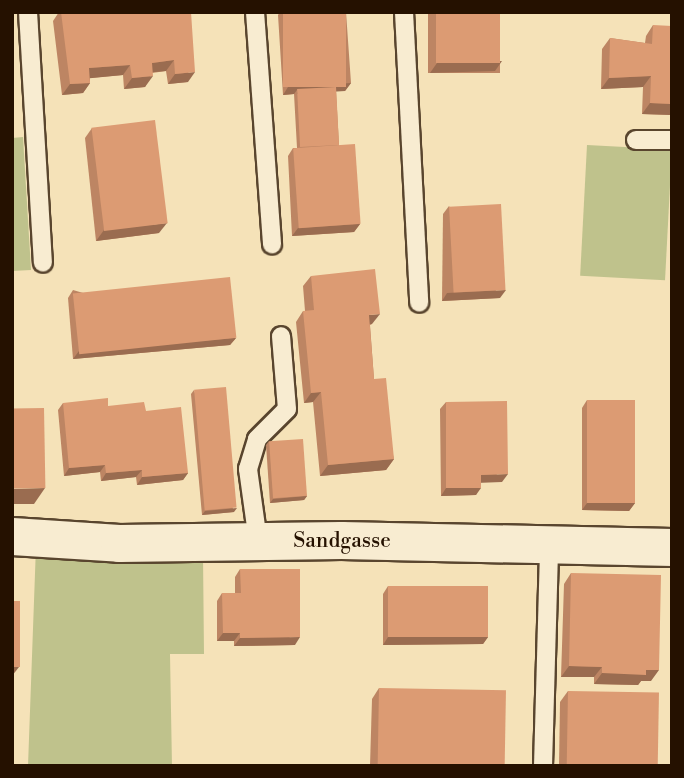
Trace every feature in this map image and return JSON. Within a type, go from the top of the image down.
[{"type":"street","name":"Sandgasse","points":[[12,536],[120,544],[258,541],[672,547]]},
{"type":"lane","points":[[28,12],[43,263]]},
{"type":"lane","points":[[254,12],[272,244]]},
{"type":"lane","points":[[404,12],[419,303]]},
{"type":"lane","points":[[636,140],[672,140]]},
{"type":"lane","points":[[258,541],[248,469],[257,439],[287,409],[281,336]]},
{"type":"lane","points":[[543,766],[549,545]]},
{"type":"green space","points":[[23,137],[31,270],[12,271],[12,138]]},
{"type":"green space","points":[[587,145],[672,149],[665,280],[580,276]]},
{"type":"green space","points":[[36,546],[203,555],[204,654],[170,654],[172,766],[28,766]]},
{"type":"building","points":[[61,12],[191,12],[195,72],[175,74],[174,60],[152,63],[153,76],[132,78],[130,65],[89,68],[90,83],[70,84]]},
{"type":"building","points":[[283,12],[346,12],[346,87],[283,87]]},
{"type":"building","points":[[436,12],[500,12],[500,63],[436,63]]},
{"type":"building","points":[[653,25],[672,26],[672,104],[650,103],[651,76],[609,78],[610,38],[652,44]]},
{"type":"building","points":[[336,87],[339,145],[300,147],[297,89]]},
{"type":"building","points":[[155,120],[168,223],[104,231],[91,128]]},
{"type":"building","points":[[355,144],[361,224],[299,228],[293,148]]},
{"type":"building","points":[[501,204],[506,290],[454,293],[449,207]]},
{"type":"building","points":[[375,269],[380,314],[369,315],[374,379],[386,378],[394,459],[328,465],[321,392],[311,393],[303,311],[314,310],[311,276]]},
{"type":"building","points":[[230,277],[236,338],[79,354],[73,294]]},
{"type":"building","points":[[226,387],[237,508],[205,510],[194,390]]},
{"type":"building","points":[[108,398],[108,406],[144,402],[146,411],[181,407],[188,473],[142,477],[142,470],[106,473],[105,465],[69,468],[63,403]]},
{"type":"building","points":[[587,400],[635,400],[635,503],[587,503]]},
{"type":"building","points":[[507,401],[508,474],[481,475],[481,488],[446,488],[446,402]]},
{"type":"building","points":[[44,408],[45,488],[13,489],[12,409]]},
{"type":"building","points":[[303,439],[307,496],[273,498],[269,441]]},
{"type":"building","points":[[240,569],[300,569],[300,637],[240,638],[240,633],[223,633],[222,593],[241,593]]},
{"type":"building","points":[[571,573],[661,575],[659,670],[646,670],[646,675],[602,673],[602,667],[569,666]]},
{"type":"building","points":[[388,586],[488,586],[488,637],[388,637]]},
{"type":"building","points":[[12,601],[20,601],[20,667],[12,667]]},
{"type":"building","points":[[379,688],[506,690],[505,766],[378,766]]},
{"type":"building","points":[[568,691],[659,693],[658,766],[567,766]]}]
